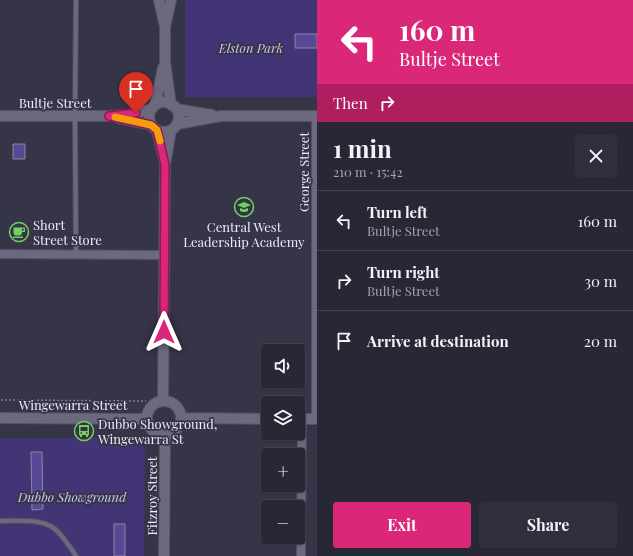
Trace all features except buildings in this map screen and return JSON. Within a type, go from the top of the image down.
[{"type":"street","points":[[159,0],[165,27]]},
{"type":"street","points":[[163,401],[165,165],[178,116],[174,107],[165,62],[165,27],[171,0]]},
{"type":"street","points":[[165,62],[154,107],[149,115],[165,165]]},
{"type":"street","points":[[154,107],[163,103],[174,107],[221,116],[317,116]]},
{"type":"street","name":"Bultje Street","points":[[0,116],[109,116],[127,114],[154,107]]},
{"type":"street","name":"Bultje Street","points":[[109,116],[154,128]]},
{"type":"street","points":[[154,128],[161,132],[174,127],[221,116]]},
{"type":"street","name":"George Street","points":[[316,419],[317,116]]},
{"type":"street","points":[[0,254],[164,255]]},
{"type":"street","points":[[163,401],[173,404],[180,412],[181,418],[181,423],[175,432],[165,436],[154,433],[150,429],[147,419],[150,409],[158,402],[163,401]]},
{"type":"street","name":"Wingewarra Street","points":[[0,418],[147,419]]},
{"type":"street","points":[[181,418],[261,419]]},
{"type":"street","points":[[305,419],[316,419]]},
{"type":"street","name":"Fitzroy Street","points":[[164,556],[165,436]]},
{"type":"street","points":[[300,440],[301,556]]},
{"type":"lane","points":[[76,0],[76,254]]},
{"type":"lane","points":[[0,521],[45,524],[55,529],[76,556]]},
{"type":"path","points":[[1,400],[146,401]]},
{"type":"green space","name":"Elston Park","points":[[185,0],[317,0],[317,97],[185,97]]},
{"type":"green space","name":"Dubbo Showground","points":[[0,438],[136,438],[145,449],[144,556],[0,556]]},
{"type":"slow traffic","points":[[115,117],[151,125],[157,130],[160,141]]},
{"type":"place","name":"Central West Leadership Academy","points":[[244,207]]},
{"type":"place","name":"Short Street Store","points":[[19,232]]},
{"type":"place","name":"Dubbo Showground, Wingewarra St","points":[[84,431]]},
{"type":"route","points":[[136,113],[109,116],[151,125],[157,130],[160,141],[165,165],[164,332]]}]
